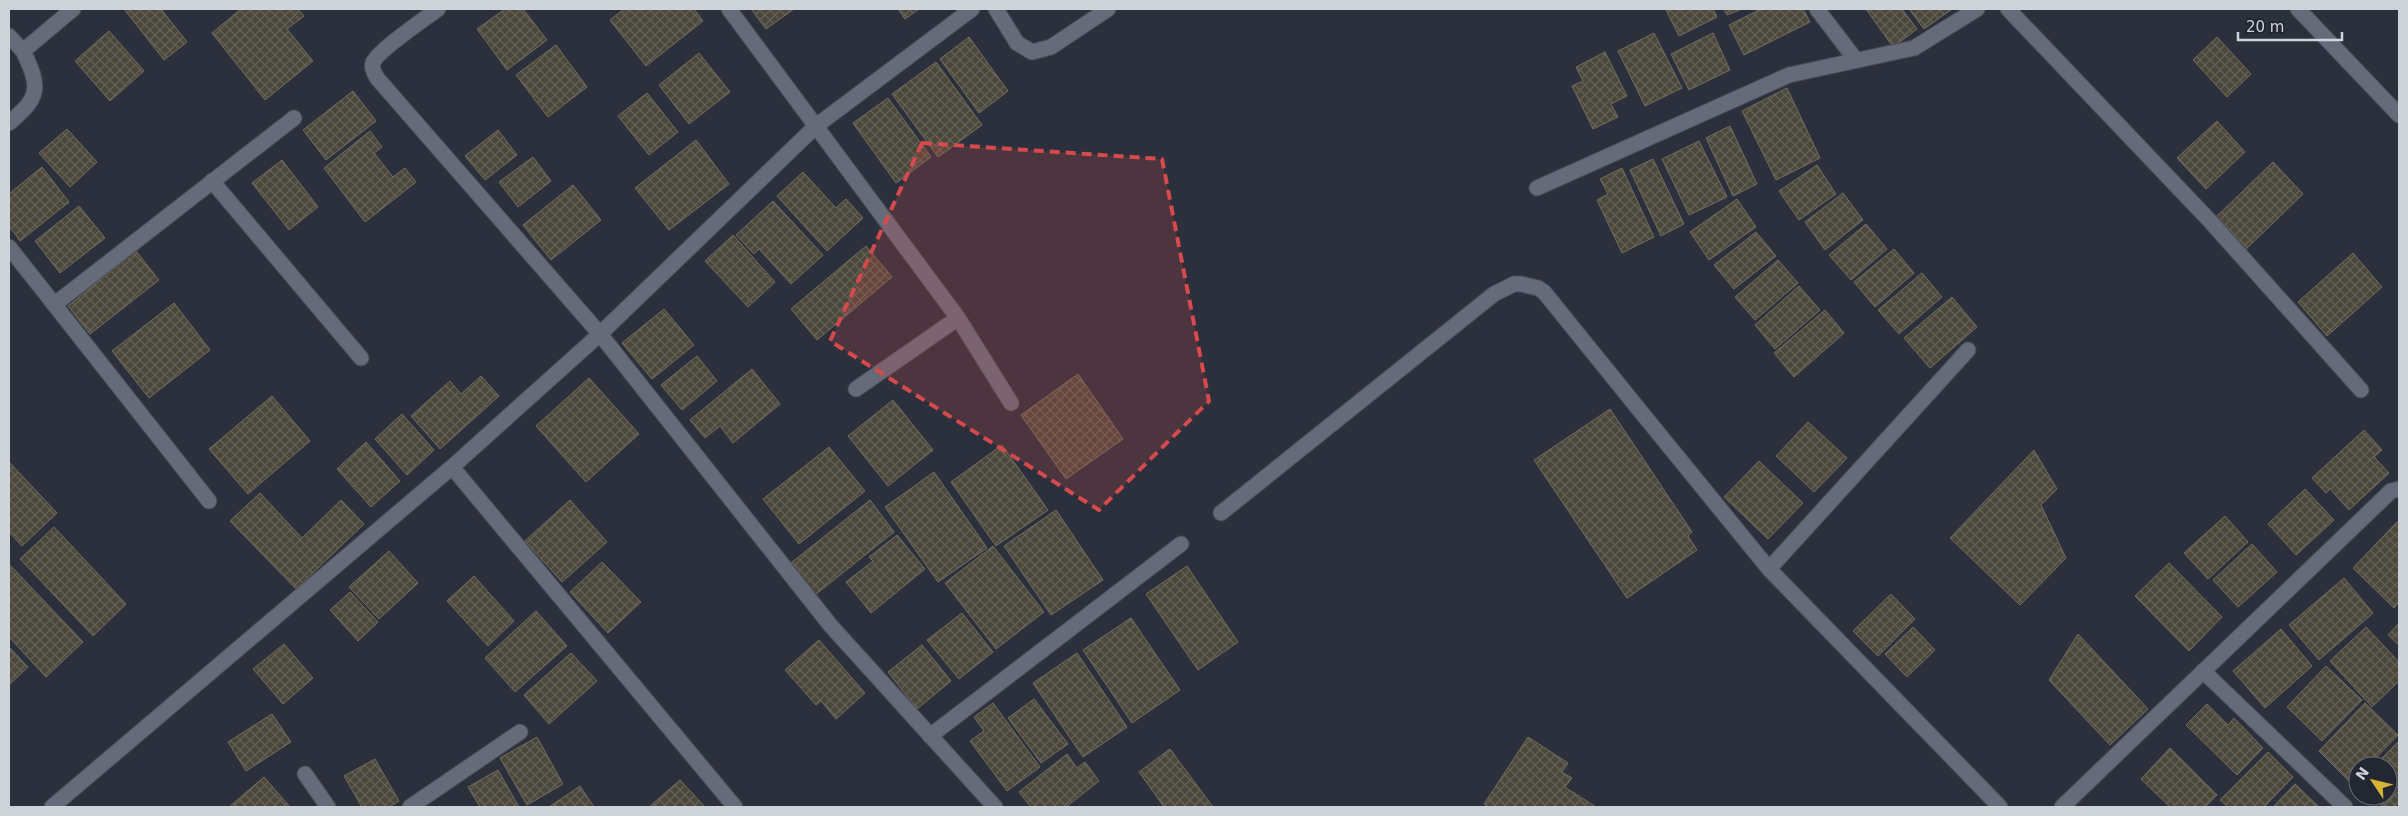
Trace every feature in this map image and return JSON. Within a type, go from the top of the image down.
[{"type":"street","points":[[23,52],[73,9]]},
{"type":"street","points":[[438,9],[375,59],[373,67],[377,78],[600,334],[831,626],[995,807]]},
{"type":"street","points":[[729,9],[958,318],[1011,403]]},
{"type":"street","points":[[52,807],[452,468],[600,334],[816,126],[972,9]]},
{"type":"street","points":[[996,9],[1017,42],[1032,52],[1051,47],[1108,9]]},
{"type":"street","points":[[1817,9],[1856,60]]},
{"type":"street","points":[[1537,188],[1790,75],[1914,48],[1977,9]]},
{"type":"street","points":[[2008,9],[2210,221],[2361,390]]},
{"type":"street","points":[[2298,9],[2399,115]]},
{"type":"street","points":[[9,36],[23,52],[29,65],[35,89],[32,100],[26,109],[9,123]]},
{"type":"street","points":[[55,304],[294,118]]},
{"type":"street","points":[[212,180],[361,358]]},
{"type":"street","points":[[9,247],[209,501]]},
{"type":"street","points":[[1221,513],[1494,294],[1514,284],[1527,284],[1538,288],[1544,292],[1770,569],[2000,807]]},
{"type":"street","points":[[856,389],[958,318]]},
{"type":"street","points":[[1770,569],[1968,350]]},
{"type":"street","points":[[452,468],[735,807]]},
{"type":"street","points":[[2062,807],[2391,491],[2399,489]]},
{"type":"street","points":[[930,736],[1181,544]]},
{"type":"street","points":[[2204,671],[2345,807]]},
{"type":"street","points":[[410,807],[520,732]]},
{"type":"street","points":[[304,774],[328,807]]},
{"type":"highlighted area","points":[[922,143],[1162,159],[1209,401],[1099,510],[830,341]]},
{"type":"building","points":[[124,9],[161,9],[187,42],[164,60]]},
{"type":"building","points":[[241,9],[298,9],[304,16],[287,29],[313,61],[265,100],[212,33]]},
{"type":"building","points":[[505,9],[523,9],[547,40],[507,70],[477,29]]},
{"type":"building","points":[[624,9],[694,9],[703,21],[646,66],[610,20]]},
{"type":"building","points":[[751,9],[794,9],[766,29]]},
{"type":"building","points":[[898,9],[919,9],[905,19]]},
{"type":"building","points":[[1713,9],[1717,17],[1679,36],[1666,10]]},
{"type":"building","points":[[1724,9],[1742,9],[1727,15]]},
{"type":"building","points":[[1761,9],[1803,9],[1810,22],[1744,55],[1729,25]]},
{"type":"building","points":[[1866,9],[1902,9],[1917,29],[1893,47]]},
{"type":"building","points":[[1909,9],[1952,9],[1924,29]]},
{"type":"building","points":[[109,31],[144,71],[110,101],[75,61]]},
{"type":"building","points":[[1654,33],[1682,88],[1645,106],[1618,51]]},
{"type":"building","points":[[1713,33],[1730,70],[1689,90],[1671,54]]},
{"type":"building","points":[[969,37],[1008,91],[979,113],[940,59]]},
{"type":"building","points":[[2217,37],[2251,74],[2227,97],[2193,60]]},
{"type":"building","points":[[556,45],[587,87],[548,117],[516,75]]},
{"type":"building","points":[[1605,52],[1627,96],[1611,104],[1618,117],[1593,129],[1572,86],[1583,81],[1576,67]]},
{"type":"building","points":[[699,53],[730,92],[689,124],[659,85]]},
{"type":"building","points":[[936,62],[982,125],[938,157],[892,94]]},
{"type":"building","points":[[1787,88],[1820,158],[1776,180],[1742,111]]},
{"type":"building","points":[[353,91],[376,121],[326,160],[303,130]]},
{"type":"building","points":[[647,93],[678,132],[649,155],[618,116]]},
{"type":"building","points":[[888,98],[931,157],[896,183],[853,123]]},
{"type":"building","points":[[2217,121],[2245,152],[2206,189],[2177,158]]},
{"type":"building","points":[[1730,126],[1757,184],[1733,196],[1706,138]]},
{"type":"building","points":[[67,129],[97,162],[70,187],[39,153]]},
{"type":"building","points":[[498,130],[517,155],[485,180],[465,156]]},
{"type":"building","points":[[370,131],[382,147],[374,153],[393,177],[405,168],[416,182],[365,222],[324,168]]},
{"type":"building","points":[[696,140],[729,184],[669,230],[635,188]]},
{"type":"building","points":[[1699,141],[1727,197],[1689,215],[1662,159]]},
{"type":"building","points":[[533,157],[551,181],[518,207],[499,182]]},
{"type":"building","points":[[1653,159],[1684,224],[1661,236],[1630,170]]},
{"type":"building","points":[[282,160],[318,207],[289,230],[252,183]]},
{"type":"building","points":[[2273,162],[2303,194],[2243,252],[2213,220]]},
{"type":"building","points":[[1817,165],[1836,194],[1799,220],[1779,191]]},
{"type":"building","points":[[42,167],[69,202],[20,241],[9,226],[9,194]]},
{"type":"building","points":[[1622,168],[1654,237],[1622,253],[1597,200],[1608,194],[1600,179]]},
{"type":"building","points":[[803,172],[836,208],[846,199],[863,218],[827,251],[777,196]]},
{"type":"building","points":[[573,185],[601,220],[551,260],[523,225]]},
{"type":"building","points":[[1843,193],[1863,220],[1825,250],[1805,222]]},
{"type":"building","points":[[1737,199],[1756,227],[1709,260],[1690,232]]},
{"type":"building","points":[[773,201],[823,255],[791,284],[759,249],[754,254],[736,235]]},
{"type":"building","points":[[79,206],[105,238],[60,273],[35,241]]},
{"type":"building","points":[[1866,224],[1887,249],[1851,280],[1829,255]]},
{"type":"building","points":[[1756,232],[1776,256],[1734,289],[1714,265]]},
{"type":"building","points":[[733,235],[775,282],[748,307],[705,261]]},
{"type":"building","points":[[866,246],[892,277],[817,340],[791,309]]},
{"type":"building","points":[[1894,249],[1914,273],[1875,307],[1854,282]]},
{"type":"building","points":[[136,251],[159,280],[90,334],[68,306]]},
{"type":"building","points":[[2353,253],[2382,287],[2327,336],[2298,302]]},
{"type":"building","points":[[1778,260],[1798,283],[1755,320],[1735,297]]},
{"type":"building","points":[[1922,273],[1942,297],[1899,334],[1878,310]]},
{"type":"building","points":[[1799,286],[1820,310],[1775,349],[1755,325]]},
{"type":"building","points":[[1952,297],[1977,327],[1930,368],[1904,338]]},
{"type":"building","points":[[174,303],[210,350],[149,398],[112,351]]},
{"type":"building","points":[[664,309],[694,345],[652,379],[622,343]]},
{"type":"building","points":[[1825,310],[1844,333],[1794,377],[1774,353]]},
{"type":"building","points":[[697,356],[717,381],[682,410],[661,385]]},
{"type":"building","points":[[752,369],[780,404],[733,443],[720,426],[705,438],[690,420]]},
{"type":"building","points":[[1078,374],[1123,439],[1066,479],[1021,415]]},
{"type":"building","points":[[481,376],[499,396],[440,449],[411,416],[450,381],[461,394]]},
{"type":"building","points":[[589,378],[639,434],[586,482],[536,426]]},
{"type":"building","points":[[272,396],[310,441],[248,494],[209,449]]},
{"type":"building","points":[[893,400],[933,450],[888,486],[848,436]]},
{"type":"building","points":[[1610,409],[1692,532],[1688,536],[1697,550],[1627,598],[1534,460]]},
{"type":"building","points":[[402,414],[434,450],[407,475],[375,439]]},
{"type":"building","points":[[1808,422],[1847,458],[1814,492],[1776,456]]},
{"type":"building","points":[[2364,430],[2382,450],[2374,457],[2389,473],[2349,510],[2330,489],[2326,493],[2312,478]]},
{"type":"building","points":[[366,442],[400,481],[371,507],[337,469]]},
{"type":"building","points":[[1002,445],[1048,510],[996,546],[951,482]]},
{"type":"building","points":[[829,447],[865,491],[799,544],[763,499]]},
{"type":"building","points":[[2034,450],[2057,489],[2041,505],[2066,558],[2020,605],[1950,538]]},
{"type":"building","points":[[1759,461],[1803,503],[1768,539],[1724,497]]},
{"type":"building","points":[[9,462],[57,513],[22,546],[9,532]]},
{"type":"building","points":[[934,472],[987,548],[938,582],[885,507]]},
{"type":"building","points":[[2305,489],[2334,520],[2296,555],[2268,524]]},
{"type":"building","points":[[260,493],[302,538],[341,500],[364,524],[296,589],[230,521]]},
{"type":"building","points":[[570,500],[607,542],[562,582],[525,541]]},
{"type":"building","points":[[870,500],[894,532],[815,595],[791,563]]},
{"type":"building","points":[[1056,510],[1103,580],[1051,615],[1004,546]]},
{"type":"building","points":[[2225,516],[2248,542],[2208,579],[2184,553]]},
{"type":"building","points":[[2399,520],[2399,602],[2394,608],[2353,568]]},
{"type":"building","points":[[54,527],[126,604],[93,636],[20,559]]},
{"type":"building","points":[[897,535],[925,569],[871,613],[846,582],[873,561],[869,557]]},
{"type":"building","points":[[2252,544],[2277,572],[2238,607],[2213,580]]},
{"type":"building","points":[[993,546],[1044,612],[996,649],[945,583]]},
{"type":"building","points":[[389,551],[418,583],[379,619],[349,587]]},
{"type":"building","points":[[602,562],[641,602],[608,633],[570,592]]},
{"type":"building","points":[[2169,563],[2222,617],[2189,651],[2135,596]]},
{"type":"building","points":[[9,564],[83,642],[46,677],[9,637]]},
{"type":"building","points":[[1187,566],[1238,642],[1198,670],[1146,594]]},
{"type":"building","points":[[474,576],[514,621],[488,646],[447,601]]},
{"type":"building","points":[[2344,578],[2373,613],[2319,660],[2289,625]]},
{"type":"building","points":[[350,592],[378,622],[358,641],[330,610]]},
{"type":"building","points":[[1891,594],[1915,619],[1878,656],[1853,631]]},
{"type":"building","points":[[536,611],[567,646],[515,692],[485,658]]},
{"type":"building","points":[[962,613],[993,652],[959,679],[927,640]]},
{"type":"building","points":[[1131,618],[1180,690],[1132,723],[1083,650]]},
{"type":"building","points":[[2399,623],[2399,645],[2388,635]]},
{"type":"building","points":[[1913,627],[1935,650],[1907,677],[1885,654]]},
{"type":"building","points":[[2366,627],[2399,662],[2399,681],[2372,707],[2330,661]]},
{"type":"building","points":[[2281,629],[2312,666],[2265,708],[2233,671]]},
{"type":"building","points":[[2078,634],[2148,709],[2110,745],[2049,680]]},
{"type":"building","points":[[819,640],[865,693],[836,719],[821,701],[816,705],[785,670]]},
{"type":"building","points":[[284,644],[313,678],[283,704],[253,669]]},
{"type":"building","points":[[922,645],[951,681],[917,709],[888,672]]},
{"type":"building","points":[[9,647],[28,667],[9,685]]},
{"type":"building","points":[[571,653],[597,681],[549,724],[524,695]]},
{"type":"building","points":[[1077,653],[1127,727],[1083,757],[1033,683]]},
{"type":"building","points":[[2326,666],[2362,700],[2322,741],[2287,707]]},
{"type":"building","points":[[1034,699],[1068,744],[1041,763],[1008,718]]},
{"type":"building","points":[[993,703],[1040,767],[1007,791],[970,741],[984,731],[974,717]]},
{"type":"building","points":[[2365,703],[2398,735],[2378,756],[2348,756],[2348,780],[2319,751]]},
{"type":"building","points":[[2207,704],[2228,725],[2234,718],[2263,748],[2237,775],[2186,725]]},
{"type":"building","points":[[272,714],[291,742],[246,771],[228,742]]},
{"type":"building","points":[[537,737],[563,784],[527,805],[500,758]]},
{"type":"building","points":[[1528,737],[1568,763],[1562,772],[1572,778],[1565,787],[1596,807],[1489,807],[1484,804]]},
{"type":"building","points":[[2399,741],[2398,803],[2398,756],[2384,756]]},
{"type":"building","points":[[2170,748],[2217,795],[2205,807],[2170,807],[2141,779]]},
{"type":"building","points":[[1170,749],[1213,807],[1164,807],[1139,772]]},
{"type":"building","points":[[2268,752],[2293,777],[2264,807],[2228,807],[2220,800]]},
{"type":"building","points":[[1067,754],[1077,768],[1085,762],[1099,781],[1066,807],[1028,807],[1030,806],[1019,792]]},
{"type":"building","points":[[375,759],[399,801],[389,807],[362,807],[344,776]]},
{"type":"building","points":[[498,770],[519,807],[480,807],[468,787]]},
{"type":"building","points":[[264,777],[290,807],[229,807]]},
{"type":"building","points":[[680,780],[705,807],[649,807]]},
{"type":"building","points":[[2295,784],[2319,807],[2273,807]]},
{"type":"building","points":[[580,786],[594,807],[549,807]]}]
